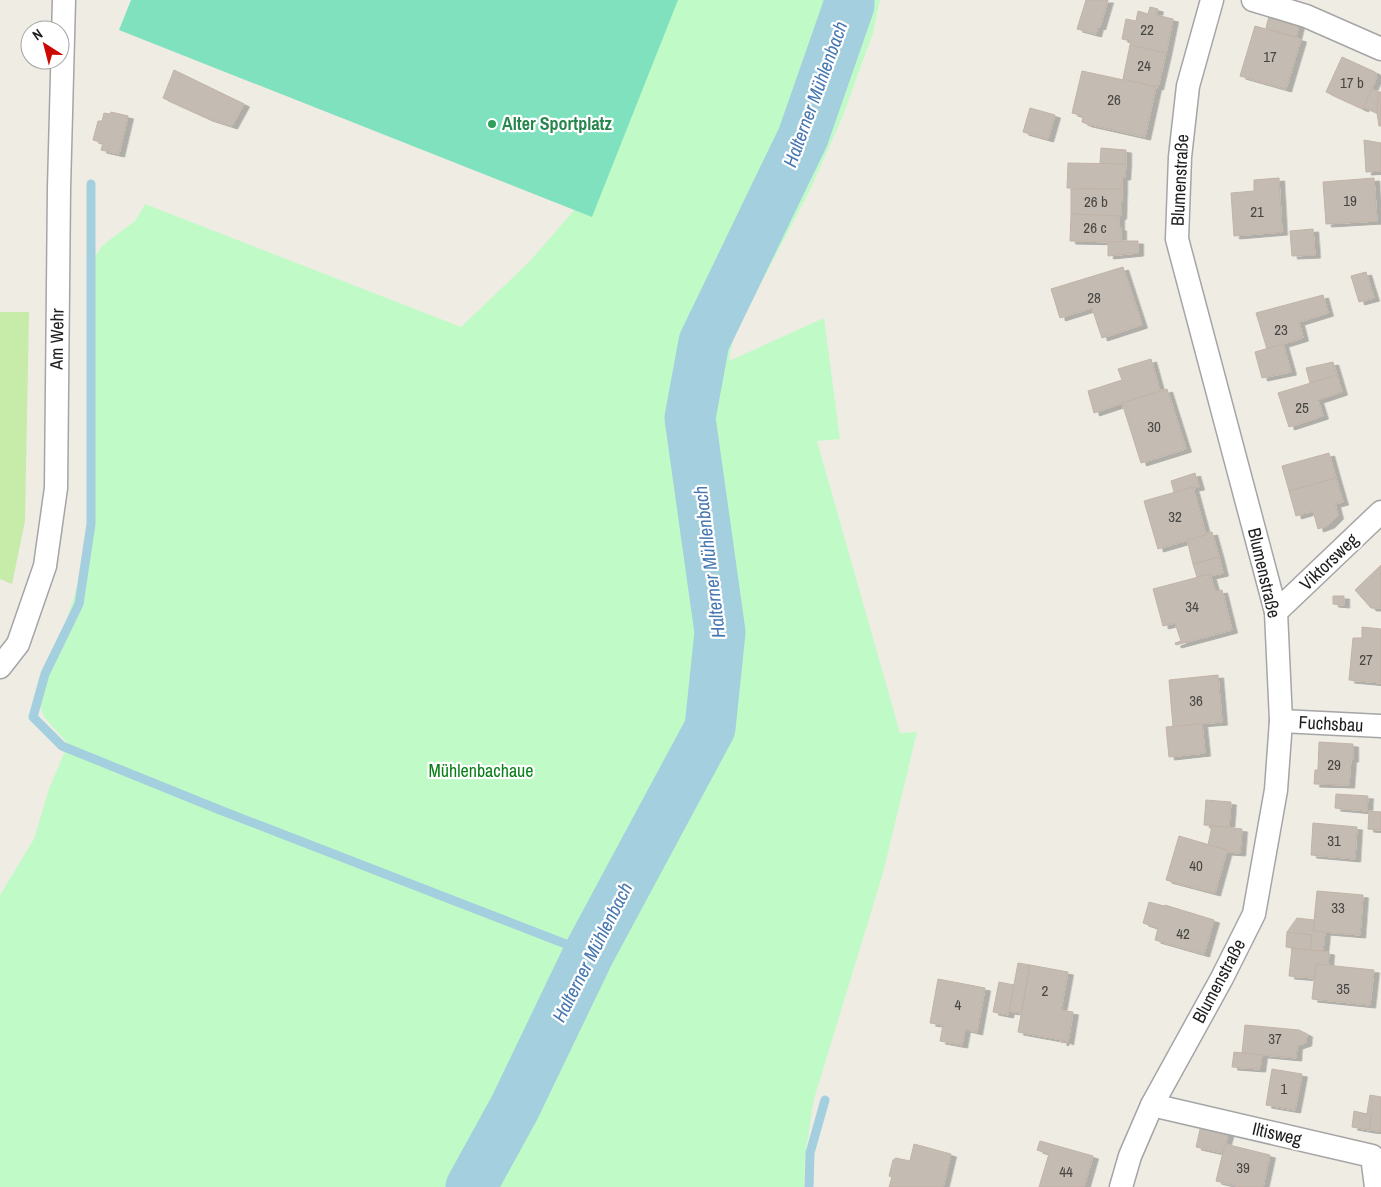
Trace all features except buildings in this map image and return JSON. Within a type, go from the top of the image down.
[{"type":"street","name":"Am Wehr","points":[[0,667],[18,644],[45,566],[56,488],[59,188],[64,0]]},
{"type":"street","name":"Blumenstraße","points":[[1121,1187],[1130,1156],[1152,1105],[1222,978],[1254,914],[1276,790],[1281,721],[1276,612],[1177,239],[1180,157],[1188,86],[1212,0]]},
{"type":"street","points":[[1253,0],[1306,16],[1381,49]]},
{"type":"street","name":"Viktorsweg","points":[[1276,612],[1381,512]]},
{"type":"street","name":"Fuchsbau","points":[[1281,721],[1381,726]]},
{"type":"street","name":"Iltisweg","points":[[1152,1105],[1372,1156],[1376,1187]]},
{"type":"green space","name":"Alter Sportplatz","points":[[131,0],[678,0],[592,217],[119,30]]},
{"type":"green space","name":"Mühlenbachaue","points":[[656,0],[880,0],[873,33],[842,118],[809,192],[734,334],[729,361],[824,318],[840,439],[817,441],[900,733],[917,732],[883,873],[814,1099],[805,1156],[804,1187],[0,1187],[0,895],[34,839],[49,789],[68,744],[44,717],[38,700],[43,678],[67,619],[81,574],[90,517],[91,262],[103,245],[136,220],[145,204],[461,327],[530,261],[575,209]]},
{"type":"green space","points":[[0,312],[29,312],[25,521],[12,584],[0,579]]},
{"type":"waterway","name":"Halterner Mühlenbach","points":[[471,1187],[515,1107],[589,953],[710,728],[720,632],[690,418],[704,342],[803,137],[849,5],[849,0]]},
{"type":"waterway","points":[[91,184],[91,195]]},
{"type":"waterway","points":[[91,198],[91,524],[79,604],[45,674],[33,717],[62,746],[220,810],[589,953]]},
{"type":"waterway","points":[[809,1187],[810,1153],[825,1100]]},
{"type":"place","name":"Alter Sportplatz","points":[[492,124]]}]
